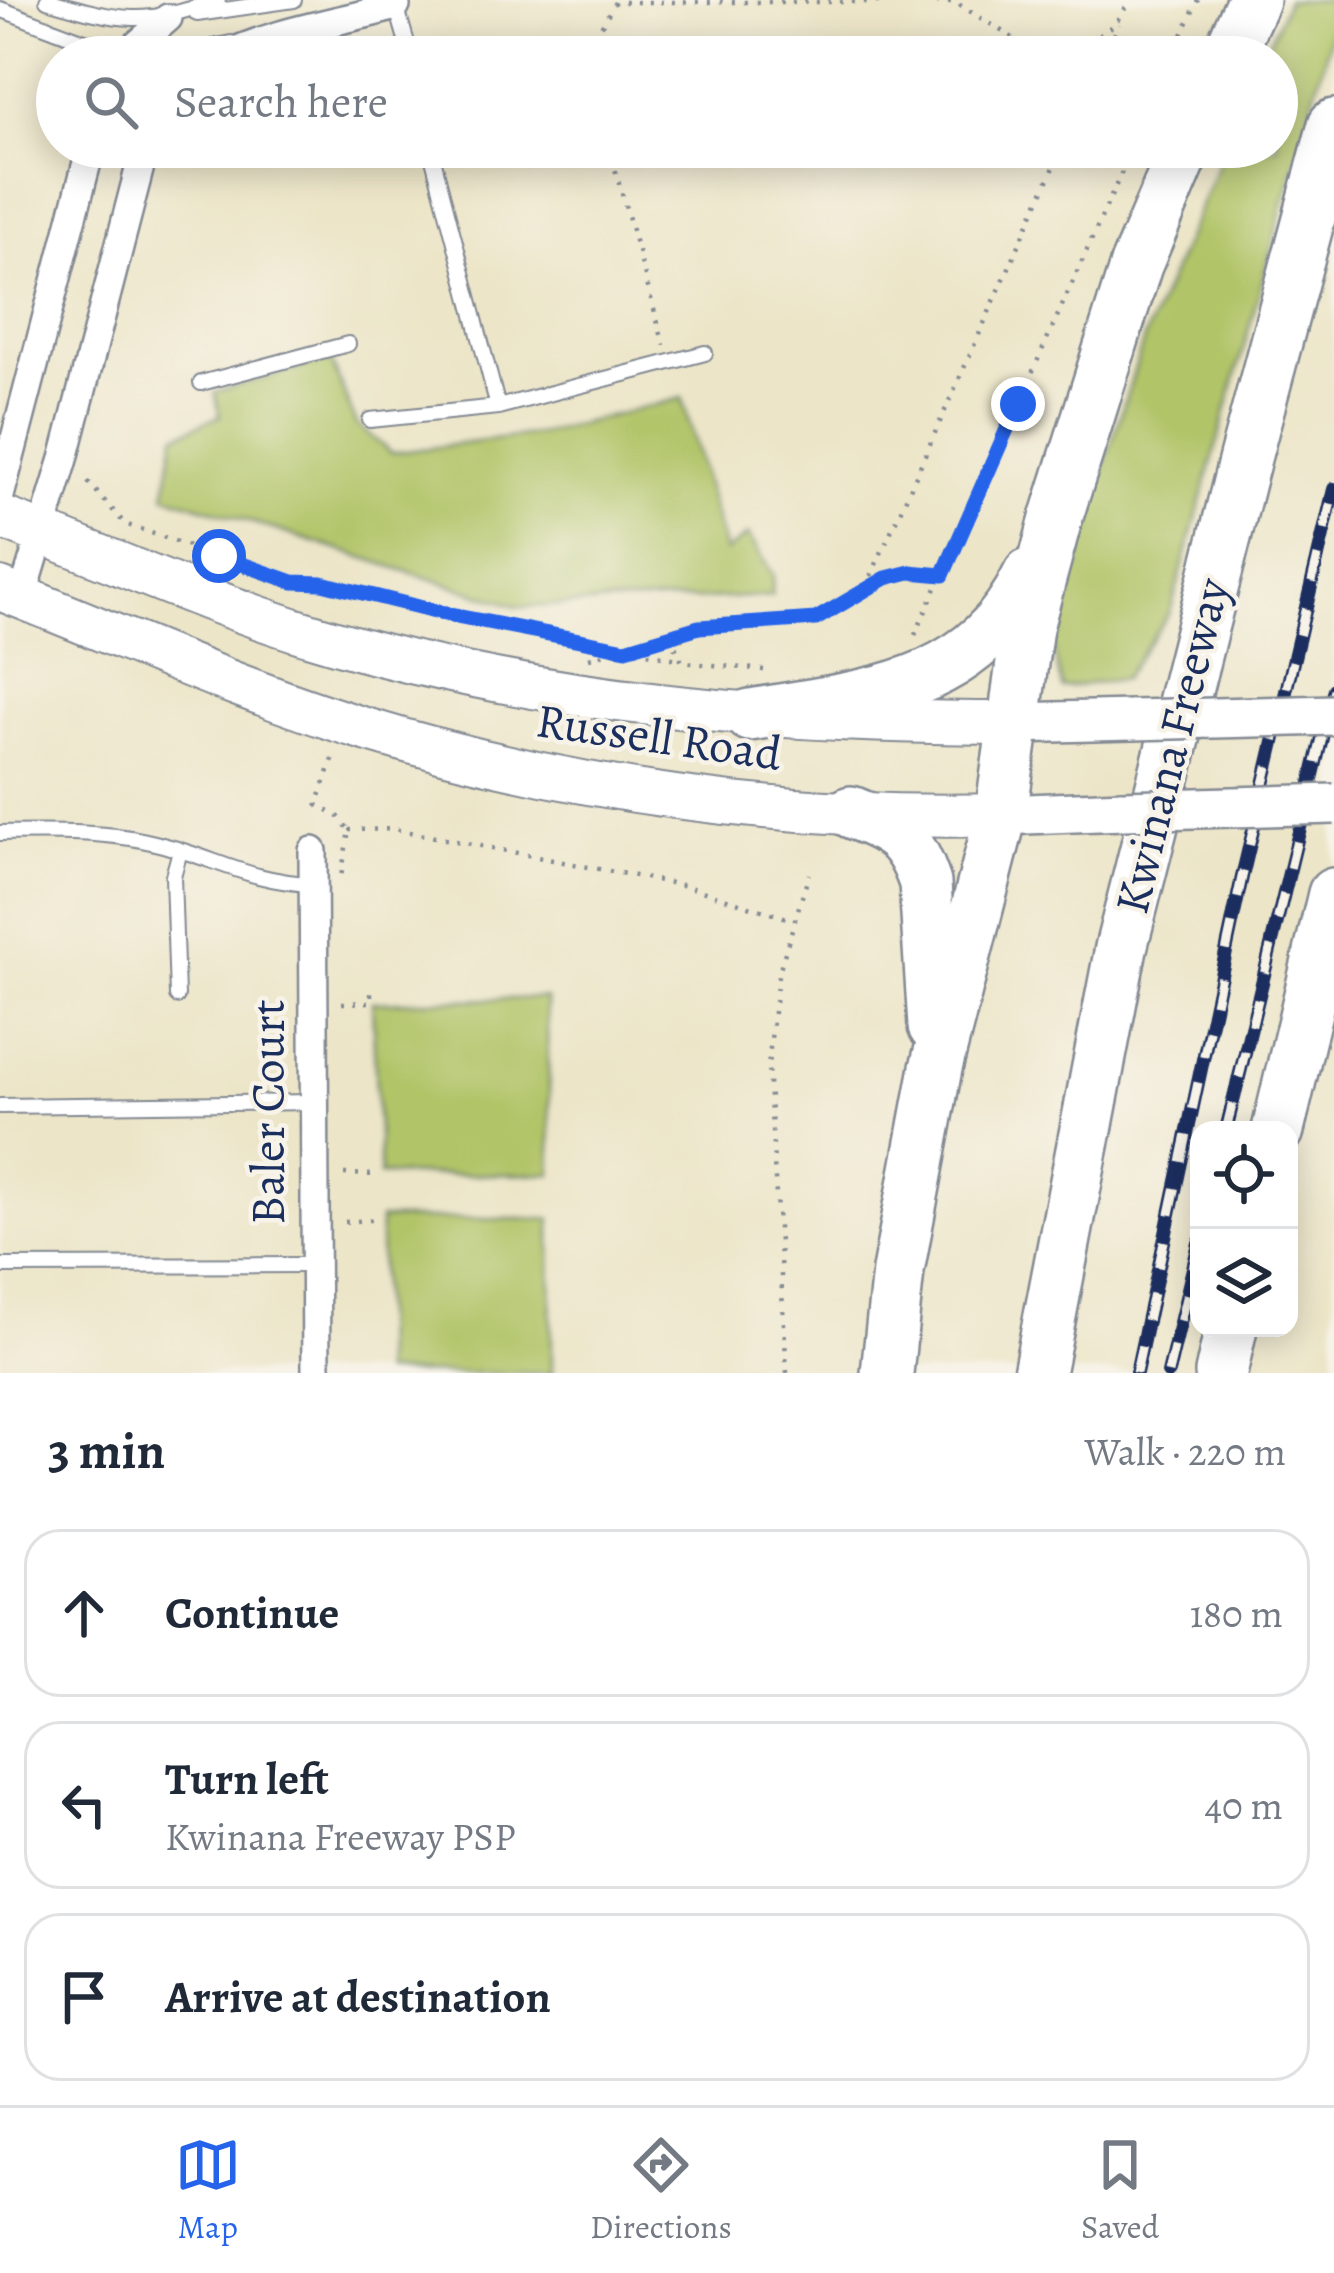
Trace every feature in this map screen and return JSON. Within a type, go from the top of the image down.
[{"type":"highway","points":[[1237,36],[1253,0]]},
{"type":"highway","name":"Kwinana Freeway","points":[[1039,1373],[1121,948],[1334,125]]},
{"type":"highway","points":[[887,1373],[898,1271],[936,1068],[1001,815],[1027,627],[1136,265],[1177,168]]},
{"type":"highway","points":[[750,716],[885,691],[963,658],[992,632],[1022,589],[1056,519]]},
{"type":"highway","points":[[851,812],[896,831],[912,850],[925,883],[936,1068]]},
{"type":"highway","points":[[1280,1121],[1334,894]]},
{"type":"highway","points":[[1221,1373],[1229,1337]]},
{"type":"main road","name":"Russell Road","points":[[0,517],[182,591],[307,633],[531,688],[640,705],[836,721],[1014,723],[1334,715]]},
{"type":"main road","name":"Russell Road","points":[[11,593],[214,676],[363,728],[499,765],[643,792],[851,812],[1001,815],[1334,804]]},
{"type":"street","points":[[287,36],[400,1]]},
{"type":"street","points":[[146,36],[176,9]]},
{"type":"street","points":[[0,496],[86,168]]},
{"type":"street","points":[[11,593],[42,532],[139,168]]},
{"type":"street","name":"Baler Court","points":[[313,850],[316,1373]]},
{"type":"lane","points":[[47,0],[137,21],[218,0]]},
{"type":"lane","points":[[176,9],[294,0]]},
{"type":"lane","points":[[400,1],[407,36]]},
{"type":"lane","points":[[0,9],[71,36]]},
{"type":"lane","points":[[435,168],[498,407]]},
{"type":"lane","points":[[201,383],[348,344]]},
{"type":"lane","points":[[370,420],[498,407],[706,353]]},
{"type":"lane","points":[[0,832],[81,832],[156,842],[259,880],[312,884]]},
{"type":"lane","points":[[177,996],[173,876],[180,851]]},
{"type":"lane","points":[[0,1106],[314,1102]]},
{"type":"lane","points":[[0,1266],[314,1264]]},
{"type":"path","points":[[1113,36],[1132,0]]},
{"type":"path","points":[[1182,36],[1198,0]]},
{"type":"path","points":[[596,36],[615,2],[955,2],[1010,36]]},
{"type":"path","points":[[1098,36],[1122,17]]},
{"type":"path","points":[[615,168],[669,362]]},
{"type":"path","points":[[866,587],[1055,168]]},
{"type":"path","points":[[910,647],[1123,168]]},
{"type":"path","points":[[88,482],[125,524],[293,582],[322,583],[691,664],[776,671]]},
{"type":"path","points":[[626,649],[699,627],[816,619],[866,587],[910,572],[943,575]]},
{"type":"path","points":[[679,659],[675,646],[685,632]]},
{"type":"path","points":[[317,805],[333,759]]},
{"type":"path","points":[[349,830],[394,829],[686,886],[793,920]]},
{"type":"path","points":[[787,1373],[768,1066],[776,992],[809,874]]},
{"type":"path","points":[[330,1003],[372,1002],[370,986]]},
{"type":"path","points":[[333,1174],[380,1175]]},
{"type":"path","points":[[333,1223],[380,1220]]},
{"type":"green space","points":[[1287,0],[1334,0],[1334,24],[1298,153],[1298,36],[1272,36]]},
{"type":"green space","points":[[1216,168],[1294,168],[1170,612],[1123,679],[1062,688],[1051,638],[1144,339]]},
{"type":"green space","points":[[331,360],[356,424],[391,453],[540,434],[682,398],[725,552],[748,535],[773,575],[772,596],[520,607],[165,495],[175,435],[220,416],[215,392]]},
{"type":"green space","points":[[546,998],[552,1174],[380,1175],[372,1002]]},
{"type":"green space","points":[[380,1219],[551,1219],[552,1373],[382,1373]]},
{"type":"railway","points":[[1136,1373],[1242,877],[1334,489]]},
{"type":"railway","points":[[1228,1121],[1334,689]]},
{"type":"railway","points":[[1168,1373],[1190,1281]]},
{"type":"route","points":[[219,556],[293,582],[322,583],[451,615],[626,649],[699,627],[816,619],[886,578],[910,572],[943,575],[1018,404]]}]
